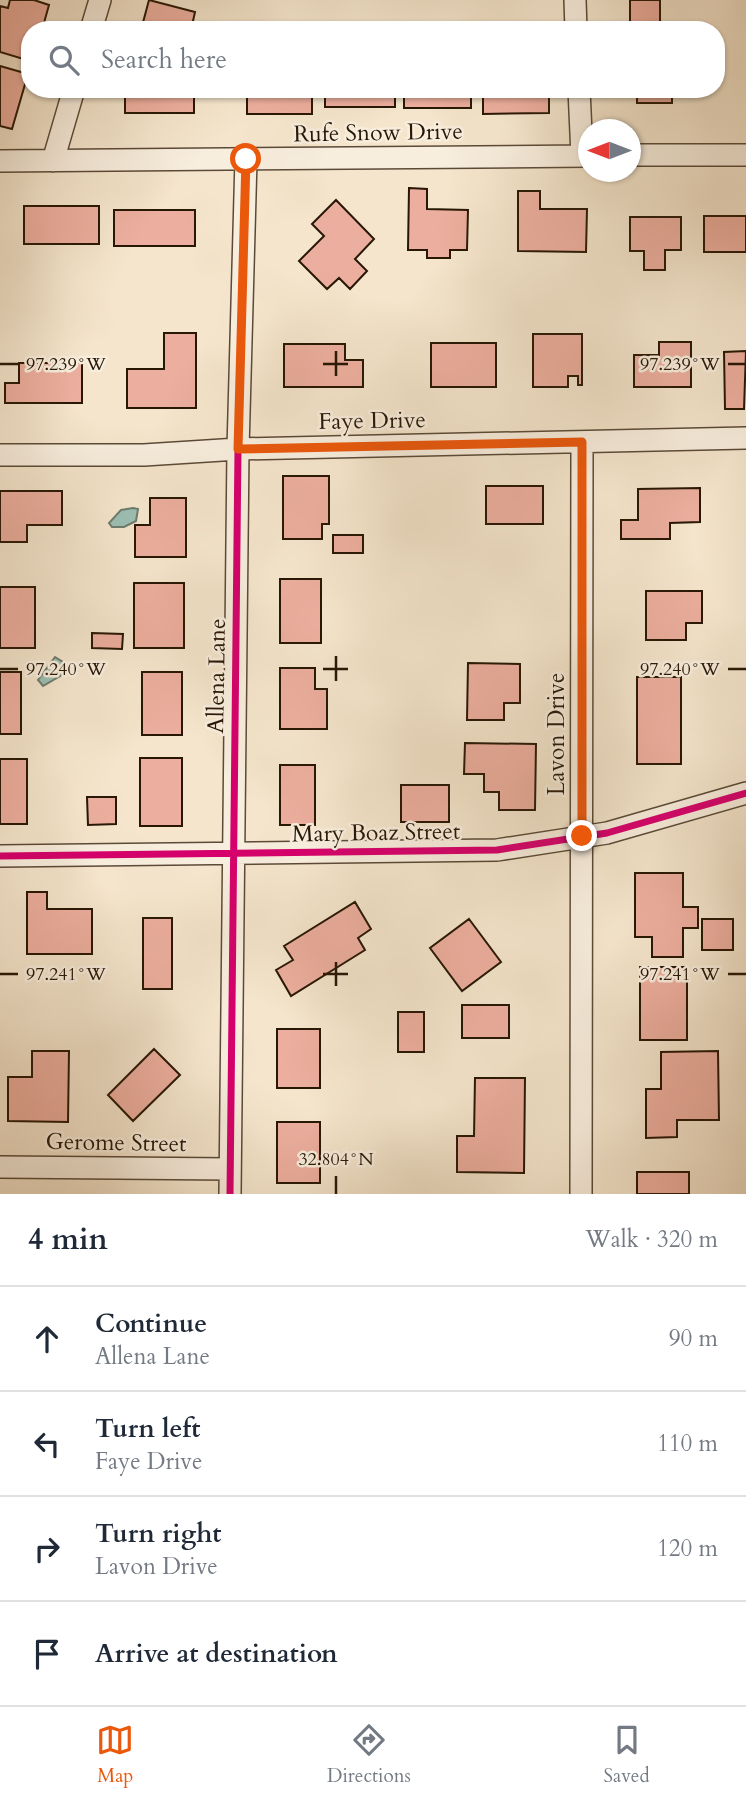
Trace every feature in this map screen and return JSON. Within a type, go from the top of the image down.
[{"type":"street","points":[[94,21],[100,0]]},
{"type":"street","points":[[575,0],[576,21]]},
{"type":"street","points":[[53,161],[71,98]]},
{"type":"street","points":[[580,98],[582,119]]},
{"type":"street","points":[[641,156],[746,155]]},
{"type":"street","name":"Rufe Snow Drive","points":[[0,161],[578,156]]},
{"type":"street","name":"Allena Lane","points":[[230,1194],[238,449],[246,159]]},
{"type":"street","name":"Faye Drive","points":[[0,455],[144,456],[238,449],[746,439]]},
{"type":"street","name":"Lavon Drive","points":[[581,1194],[582,442]]},
{"type":"street","name":"Mary Boaz Street","points":[[0,856],[497,850],[607,833],[746,793]]},
{"type":"street","name":"Gerome Street","points":[[0,1167],[230,1169]]},
{"type":"water","points":[[138,509],[136,521],[124,527],[112,527],[109,523],[121,510]]},
{"type":"water","points":[[55,657],[63,662],[67,672],[43,686],[38,680]]},
{"type":"building","points":[[10,0],[34,0],[49,5],[45,21],[21,21],[21,58],[0,52],[0,6],[8,8]]},
{"type":"building","points":[[149,0],[195,12],[193,21],[143,21]]},
{"type":"building","points":[[630,0],[660,0],[660,21],[630,21]]},
{"type":"building","points":[[0,66],[21,72],[21,98],[12,129],[0,126]]},
{"type":"building","points":[[125,98],[194,98],[194,113],[125,113]]},
{"type":"building","points":[[247,98],[312,98],[312,114],[247,114]]},
{"type":"building","points":[[325,98],[395,98],[395,107],[325,107]]},
{"type":"building","points":[[404,98],[471,98],[471,108],[404,108]]},
{"type":"building","points":[[483,98],[549,98],[549,113],[483,114]]},
{"type":"building","points":[[637,98],[672,98],[672,103],[637,103]]},
{"type":"building","points":[[409,188],[427,189],[427,209],[468,210],[467,250],[450,250],[450,258],[427,258],[427,250],[408,250]]},
{"type":"building","points":[[518,191],[540,191],[540,209],[587,209],[586,252],[518,251]]},
{"type":"building","points":[[336,200],[374,239],[355,259],[367,271],[350,289],[339,278],[327,289],[299,261],[324,236],[312,224]]},
{"type":"building","points":[[24,206],[99,206],[99,244],[24,244]]},
{"type":"building","points":[[114,210],[195,210],[195,246],[114,246]]},
{"type":"building","points":[[704,216],[746,216],[746,252],[704,252]]},
{"type":"building","points":[[630,217],[681,217],[681,250],[665,250],[665,270],[644,270],[644,251],[630,251]]},
{"type":"building","points":[[164,333],[196,333],[196,408],[127,408],[127,369],[164,369]]},
{"type":"building","points":[[533,334],[582,334],[582,385],[578,385],[578,376],[568,376],[568,387],[533,387]]},
{"type":"building","points":[[659,342],[691,342],[691,387],[634,387],[634,355],[659,355]]},
{"type":"building","points":[[431,343],[496,343],[496,387],[431,387]]},
{"type":"building","points":[[284,344],[345,344],[345,360],[363,360],[363,387],[284,387]]},
{"type":"building","points":[[746,351],[744,409],[725,409],[724,352]]},
{"type":"building","points":[[19,363],[82,363],[82,403],[5,403],[5,383],[19,383]]},
{"type":"building","points":[[283,476],[329,476],[329,524],[322,524],[322,539],[283,539]]},
{"type":"building","points":[[486,486],[543,486],[543,524],[486,524]]},
{"type":"building","points":[[700,488],[700,522],[670,523],[670,539],[621,539],[621,520],[638,520],[638,489]]},
{"type":"building","points":[[0,491],[62,491],[62,525],[27,525],[27,542],[0,542]]},
{"type":"building","points":[[150,498],[186,498],[186,557],[135,557],[135,525],[150,525]]},
{"type":"building","points":[[333,535],[363,535],[363,553],[333,553]]},
{"type":"building","points":[[280,579],[321,579],[321,643],[280,643]]},
{"type":"building","points":[[134,583],[184,583],[184,648],[134,648]]},
{"type":"building","points":[[0,587],[35,587],[35,648],[0,648]]},
{"type":"building","points":[[646,591],[702,591],[702,623],[686,623],[686,640],[646,640]]},
{"type":"building","points":[[92,633],[123,634],[122,649],[92,648]]},
{"type":"building","points":[[468,663],[520,664],[520,703],[504,703],[504,720],[467,720]]},
{"type":"building","points":[[280,668],[315,668],[315,689],[327,689],[327,729],[280,729]]},
{"type":"building","points":[[0,672],[21,672],[21,734],[0,734]]},
{"type":"building","points":[[142,672],[182,672],[182,735],[142,735]]},
{"type":"building","points":[[637,677],[681,677],[681,764],[637,764]]},
{"type":"building","points":[[465,743],[536,744],[535,810],[499,810],[499,792],[484,792],[484,774],[464,774]]},
{"type":"building","points":[[140,758],[182,758],[182,826],[140,826]]},
{"type":"building","points":[[0,759],[27,759],[27,824],[0,824]]},
{"type":"building","points":[[280,765],[315,765],[315,825],[280,825]]},
{"type":"building","points":[[401,785],[449,785],[449,822],[401,822]]},
{"type":"building","points":[[87,797],[116,797],[116,824],[88,825]]},
{"type":"building","points":[[635,873],[683,873],[683,907],[698,907],[698,928],[683,928],[683,957],[652,957],[652,937],[635,937]]},
{"type":"building","points":[[27,892],[47,892],[47,909],[92,909],[92,954],[27,954]]},
{"type":"building","points":[[355,902],[371,929],[358,938],[365,950],[291,996],[276,970],[293,960],[284,946]]},
{"type":"building","points":[[143,918],[172,918],[172,989],[143,989]]},
{"type":"building","points":[[469,919],[501,962],[462,991],[430,948]]},
{"type":"building","points":[[702,919],[733,919],[733,950],[702,950]]},
{"type":"building","points":[[640,967],[687,967],[687,1040],[640,1040]]},
{"type":"building","points":[[462,1005],[509,1005],[509,1038],[462,1038]]},
{"type":"building","points":[[398,1012],[424,1012],[424,1052],[398,1052]]},
{"type":"building","points":[[277,1029],[320,1029],[320,1088],[277,1088]]},
{"type":"building","points":[[154,1049],[180,1075],[133,1121],[108,1095]]},
{"type":"building","points":[[32,1051],[69,1051],[68,1122],[8,1121],[8,1077],[32,1077]]},
{"type":"building","points":[[718,1051],[719,1120],[677,1120],[677,1137],[646,1138],[646,1089],[661,1089],[661,1052]]},
{"type":"building","points":[[475,1078],[525,1078],[524,1173],[457,1172],[457,1136],[474,1136]]},
{"type":"building","points":[[277,1122],[320,1122],[320,1183],[277,1183]]},
{"type":"building","points":[[637,1172],[689,1172],[689,1194],[637,1194]]},
{"type":"cycle path","points":[[230,1194],[238,449],[246,159]]},
{"type":"cycle path","points":[[0,856],[497,850],[607,833],[746,793]]},
{"type":"route","points":[[246,159],[238,449],[582,442],[582,836]]}]
